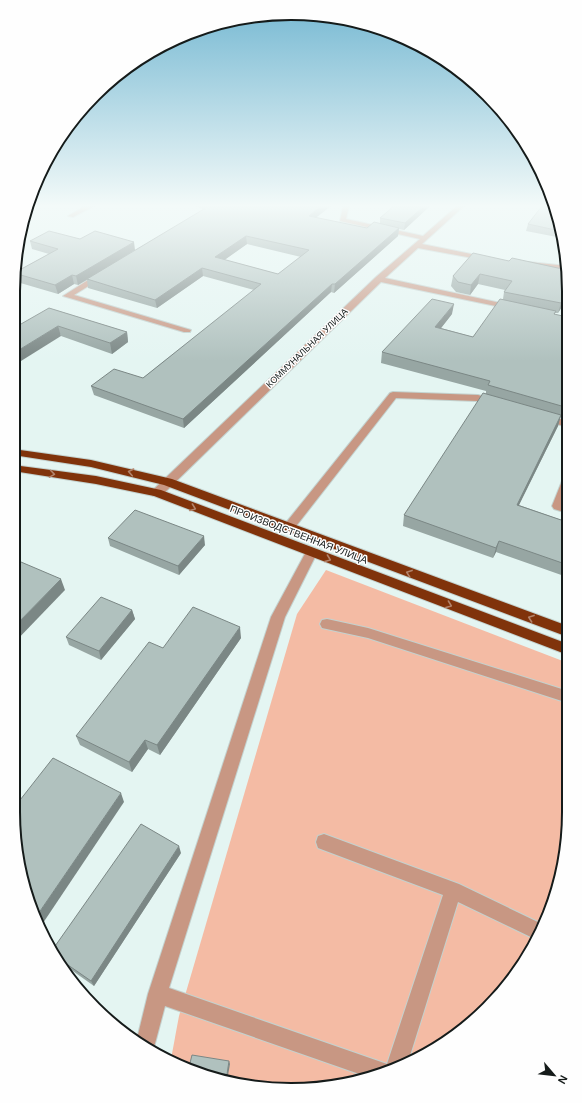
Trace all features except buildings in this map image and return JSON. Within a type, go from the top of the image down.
[{"type":"highway","name":"ПРОИЗВОДСТВЕННАЯ УЛИЦА","points":[[20,453],[95,464],[168,482],[562,630]]},
{"type":"highway","name":"ПРОИЗВОДСТВЕННАЯ УЛИЦА","points":[[20,469],[96,480],[157,494],[562,648]]},
{"type":"street","name":"КОММУНАЛЬНАЯ УЛИЦА","points":[[157,494],[402,257]]},
{"type":"street","points":[[478,257],[491,260]]},
{"type":"street","points":[[521,263],[561,267]]},
{"type":"street","points":[[107,272],[67,296],[187,330]]},
{"type":"street","points":[[379,279],[521,310]]},
{"type":"street","points":[[289,527],[393,395],[478,398],[508,407]]},
{"type":"street","points":[[530,413],[562,423]]},
{"type":"street","points":[[562,495],[558,506],[562,507]]},
{"type":"street","points":[[146,1041],[158,994],[278,617],[311,553]]},
{"type":"street","points":[[327,624],[368,633],[562,695]]},
{"type":"street","points":[[324,842],[453,890],[535,930]]},
{"type":"street","points":[[399,1060],[453,890]]},
{"type":"street","points":[[158,994],[375,1070]]},
{"type":"shaded area","points":[[326,570],[562,661],[562,812],[560,847],[548,899],[526,948],[506,977],[483,1004],[456,1027],[426,1047],[378,1069],[326,1081],[291,1083],[256,1081],[238,1078],[204,1069],[172,1055],[179,1016],[297,614]]}]
